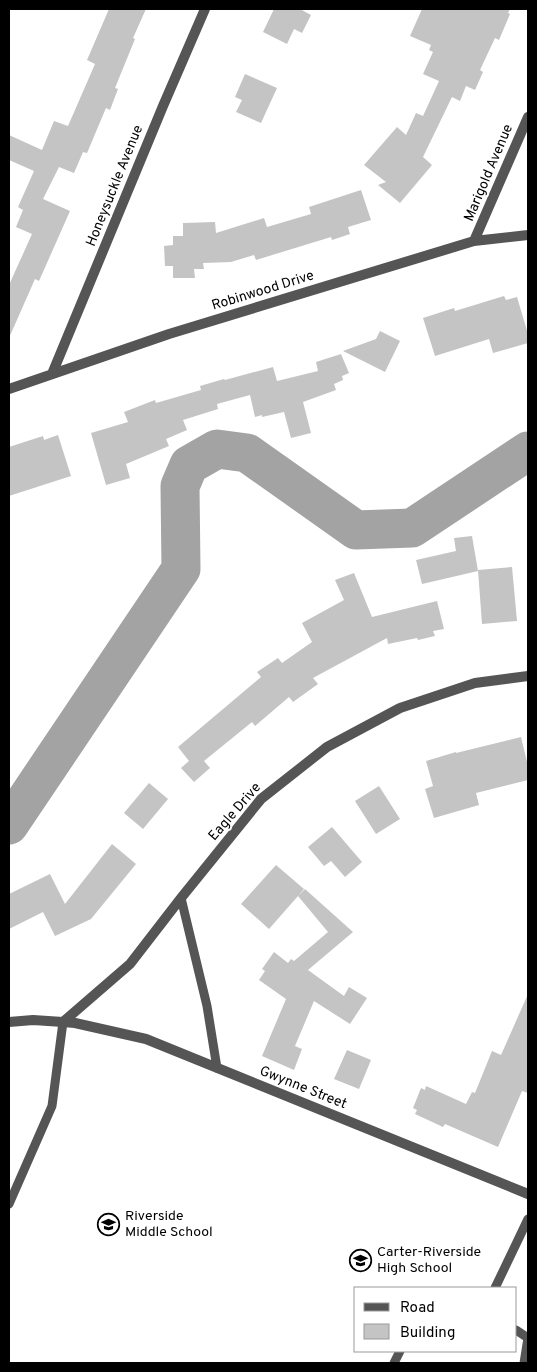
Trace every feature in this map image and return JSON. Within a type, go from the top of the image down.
[{"type":"street","name":"Honeysuckle Avenue","points":[[52,374],[205,9]]},
{"type":"street","name":"Marigold Avenue","points":[[474,241],[528,117]]},
{"type":"street","name":"Robinwood Drive","points":[[9,388],[178,332],[474,241],[528,235]]},
{"type":"street","name":"Eagle Drive","points":[[63,1022],[130,964],[261,799],[327,747],[400,708],[475,683],[528,676]]},
{"type":"street","points":[[9,1022],[33,1020],[63,1022]]},
{"type":"street","name":"Gwynne Street","points":[[63,1022],[76,1022],[146,1039],[528,1194]]},
{"type":"lane","points":[[181,898],[207,1006],[216,1068]]},
{"type":"lane","points":[[9,1204],[52,1106],[63,1022]]},
{"type":"lane","points":[[495,1287],[528,1219]]},
{"type":"lane","points":[[517,1331],[528,1338],[524,1363]]},
{"type":"building","points":[[109,9],[146,9],[133,38],[135,39],[115,88],[118,89],[110,110],[106,108],[87,153],[83,152],[74,173],[59,167],[43,199],[70,211],[39,281],[35,279],[9,338],[9,285],[32,234],[16,227],[23,210],[18,207],[34,171],[9,160],[9,135],[42,150],[54,121],[68,126],[95,64],[87,60]]},
{"type":"building","points":[[274,9],[300,9],[311,15],[302,33],[294,29],[287,44],[263,32]]},
{"type":"building","points":[[422,9],[510,9],[508,13],[510,14],[499,40],[495,38],[480,70],[483,72],[475,90],[466,86],[460,101],[452,97],[423,157],[432,165],[400,203],[378,185],[386,182],[364,165],[397,127],[406,135],[416,113],[423,116],[439,81],[423,74],[433,52],[429,50],[431,45],[410,36]]},
{"type":"building","points":[[245,74],[277,88],[261,123],[236,112],[242,100],[235,97]]},
{"type":"building","points":[[361,190],[371,220],[348,227],[350,234],[332,240],[331,237],[256,260],[254,255],[231,262],[203,263],[204,269],[194,269],[195,278],[173,278],[173,266],[165,266],[164,246],[173,245],[173,236],[183,236],[183,223],[215,222],[216,233],[264,218],[267,227],[311,214],[309,207]]},
{"type":"building","points":[[504,296],[506,300],[517,297],[528,334],[528,343],[493,353],[489,339],[435,356],[423,318],[454,308],[455,311]]},
{"type":"building","points":[[380,331],[400,341],[385,372],[343,351],[376,339]]},
{"type":"building","points":[[341,354],[349,373],[342,376],[343,380],[334,384],[336,390],[303,402],[311,433],[291,438],[284,412],[255,417],[250,395],[217,404],[218,409],[183,420],[187,430],[166,439],[169,446],[126,464],[130,478],[106,485],[91,433],[128,422],[124,412],[155,400],[156,403],[201,390],[200,386],[273,367],[277,381],[318,371],[316,362]]},
{"type":"building","points":[[58,435],[71,476],[9,496],[9,447],[43,436],[44,440]]},
{"type":"building","points":[[472,536],[478,571],[422,584],[416,560],[456,551],[454,538]]},
{"type":"building","points":[[512,567],[517,621],[482,624],[478,570]]},
{"type":"building","points":[[354,573],[372,617],[437,601],[444,629],[433,631],[435,636],[418,640],[417,638],[388,644],[387,638],[313,678],[318,684],[293,702],[289,697],[255,726],[252,722],[204,761],[210,768],[194,782],[181,768],[189,761],[178,747],[261,677],[257,672],[278,658],[282,663],[312,642],[302,623],[344,600],[335,580]]},
{"type":"building","points":[[521,737],[528,766],[528,780],[476,793],[479,805],[434,818],[425,789],[433,786],[426,761]]},
{"type":"building","points":[[149,783],[168,799],[143,829],[124,813]]},
{"type":"building","points":[[379,786],[400,819],[376,834],[355,801]]},
{"type":"building","points":[[332,827],[362,862],[345,877],[331,861],[324,866],[308,847]]},
{"type":"building","points":[[112,844],[136,864],[91,919],[55,936],[43,912],[9,929],[9,894],[50,874],[65,904]]},
{"type":"building","points":[[276,865],[304,889],[269,929],[241,904]]},
{"type":"building","points":[[305,889],[353,932],[308,970],[344,996],[349,987],[367,998],[350,1024],[314,1001],[295,1046],[302,1049],[294,1070],[262,1056],[286,999],[259,980],[265,971],[262,969],[274,952],[288,963],[291,959],[294,961],[328,932],[298,896]]},
{"type":"building","points":[[528,994],[528,1093],[522,1091],[498,1147],[445,1124],[443,1127],[415,1114],[417,1110],[413,1108],[421,1088],[425,1090],[426,1086],[466,1104],[472,1092],[475,1093],[492,1051],[501,1055]]},
{"type":"building","points":[[347,1050],[371,1060],[359,1089],[334,1079]]},
{"type":"waterway","points":[[9,825],[181,569],[180,486],[189,465],[217,449],[247,453],[356,530],[412,528],[528,451]]},
{"type":"place","name":"Riverside Middle School","points":[[109,1224]]},
{"type":"place","name":"Carter-Riverside High School","points":[[361,1260]]}]
